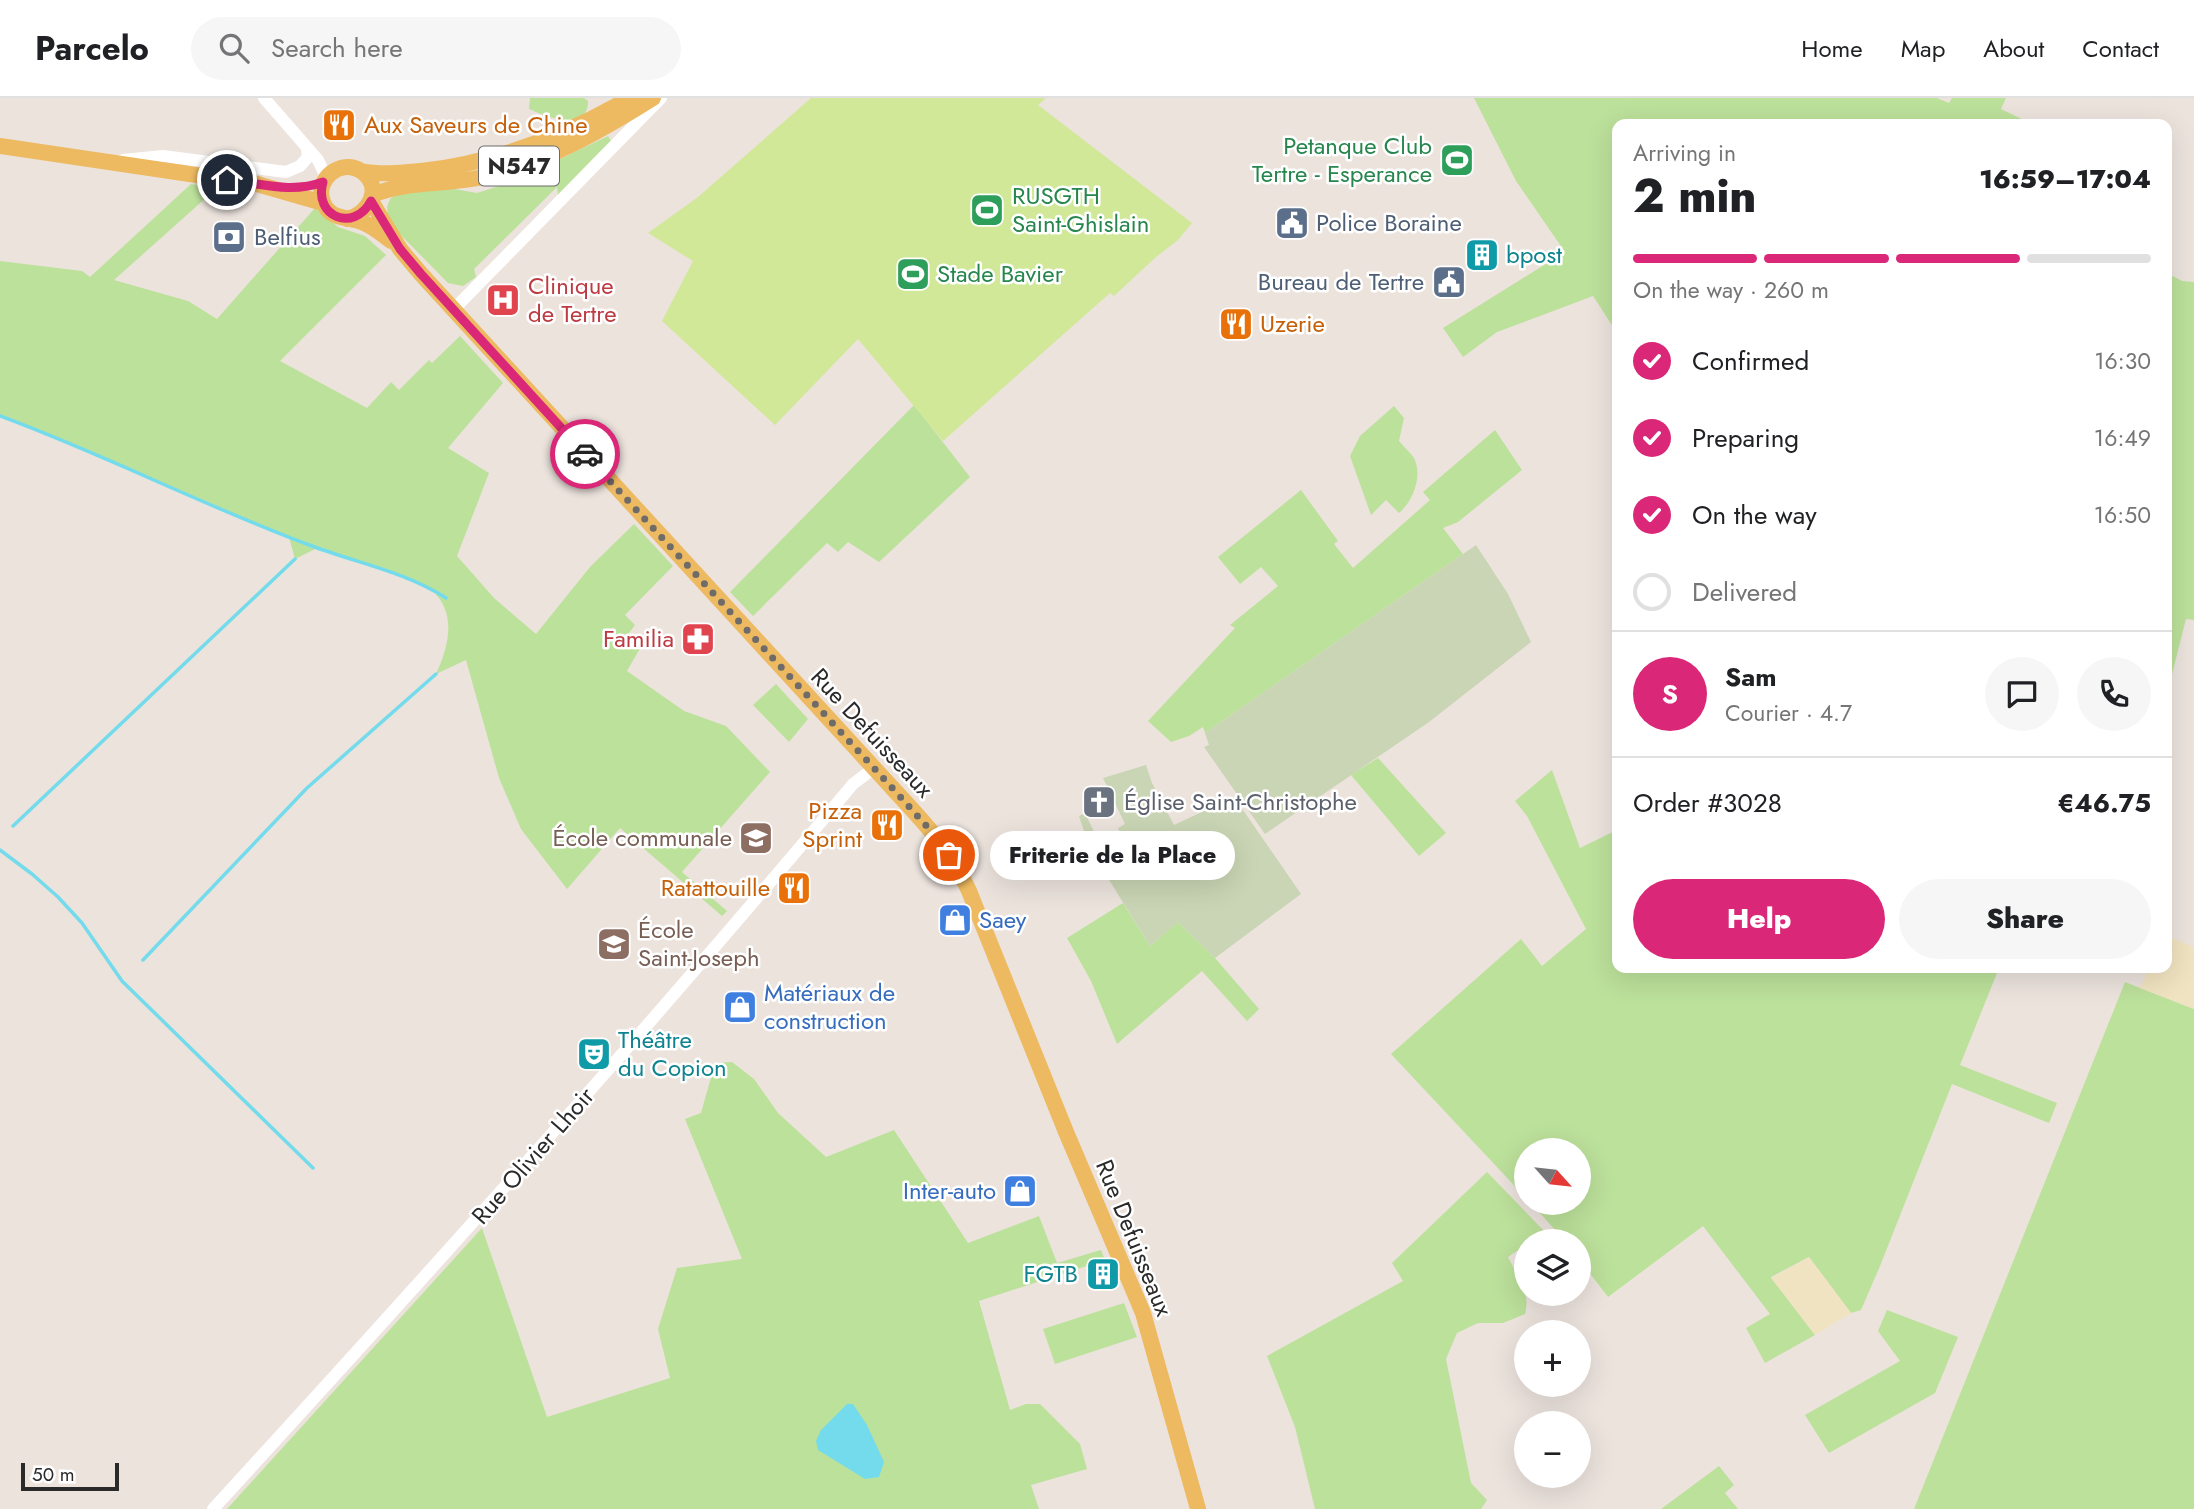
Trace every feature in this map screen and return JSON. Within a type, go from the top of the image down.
[{"type":"main road","name":"N547","points":[[361,171],[413,172],[475,163],[580,126],[630,98]]},
{"type":"main road","name":"N547","points":[[372,198],[398,186],[479,178],[526,164],[570,145],[653,98]]},
{"type":"main road","points":[[0,146],[276,188],[323,203]]},
{"type":"main road","points":[[276,188],[309,186],[347,167],[361,171],[370,181],[372,198],[361,214],[347,219],[333,215],[323,203],[321,189],[330,176]]},
{"type":"main road","name":"Rue Defuisseaux","points":[[372,198],[400,249]]},
{"type":"main road","name":"Rue Defuisseaux","points":[[347,219],[377,230],[400,249],[937,838],[969,891],[1066,1132],[1143,1313],[1198,1509]]},
{"type":"street","points":[[264,98],[330,176]]},
{"type":"street","points":[[453,310],[661,98]]},
{"type":"street","points":[[298,136],[327,160],[330,176]]},
{"type":"street","points":[[109,162],[163,156],[286,172],[300,166],[308,157],[307,149]]},
{"type":"street","name":"Rue Olivier Lhoir","points":[[213,1509],[481,1215],[669,1001],[853,784],[874,768]]},
{"type":"green space","points":[[530,98],[584,98],[588,101],[586,111],[581,117],[564,120],[529,109]]},
{"type":"green space","name":"Stade Bavier","points":[[811,98],[1046,98],[1038,105],[1192,223],[1178,240],[1114,296],[1110,293],[943,441],[858,339],[775,425],[662,321],[693,261],[648,233],[698,197]]},
{"type":"green space","points":[[1474,98],[1937,98],[1949,103],[1952,98],[2006,98],[2001,109],[2022,119],[1612,119],[1612,325],[1593,296],[1497,332],[1463,357],[1443,328],[1565,252],[1516,181]]},
{"type":"green space","points":[[608,136],[611,141],[558,195],[557,187],[474,269],[476,277],[463,286],[448,283],[389,223],[387,207],[390,199],[399,193],[438,186],[477,193],[540,173],[560,159]]},
{"type":"green space","points":[[191,184],[217,188],[114,280],[188,301],[217,319],[315,208],[338,227],[365,236],[386,255],[280,361],[367,408],[391,382],[399,390],[429,360],[432,363],[460,336],[503,383],[448,448],[489,473],[457,556],[494,598],[536,634],[590,567],[634,524],[673,566],[625,615],[635,625],[629,633],[643,643],[627,671],[684,711],[726,726],[770,772],[682,872],[727,911],[722,916],[620,828],[567,889],[521,829],[499,778],[466,660],[436,674],[448,637],[448,625],[442,602],[423,584],[317,548],[295,559],[289,537],[49,434],[0,416],[0,261],[82,271],[90,277]]},
{"type":"green space","points":[[2172,276],[2182,281],[2194,282],[2194,620],[2186,619],[2172,674]]},
{"type":"green space","points":[[914,405],[970,477],[879,562],[848,542],[838,552],[827,543],[753,616],[730,592]]},
{"type":"green space","points":[[1394,406],[1404,418],[1399,441],[1414,458],[1417,480],[1409,502],[1399,513],[1386,500],[1371,515],[1350,456],[1360,436]]},
{"type":"green space","points":[[1495,430],[1522,470],[1458,522],[1443,528],[1463,554],[1205,733],[1203,727],[1189,736],[1171,742],[1148,721],[1235,628],[1230,625],[1278,586],[1261,567],[1240,584],[1218,557],[1301,490],[1338,541],[1334,544],[1353,568],[1430,500],[1423,492]]},
{"type":"green space","points":[[1476,545],[1508,594],[1531,642],[1429,722],[1265,834],[1204,747],[1209,745],[1205,733]]},
{"type":"green space","points":[[776,684],[808,719],[789,742],[753,705]]},
{"type":"green space","points":[[1378,758],[1446,833],[1419,856],[1351,775]]},
{"type":"green space","points":[[1146,765],[1152,783],[1174,825],[1234,797],[1301,894],[1215,958],[1178,922],[1150,946],[1090,849],[1079,816],[1085,813],[1097,838],[1104,835],[1110,848],[1122,847],[1124,841],[1118,828],[1125,824],[1103,778]]},
{"type":"green space","points":[[1552,770],[1580,848],[1612,832],[1612,973],[1997,973],[1960,1065],[2057,1103],[2049,1123],[1952,1084],[1861,1310],[1851,1313],[1809,1257],[1771,1277],[1815,1335],[1765,1363],[1746,1328],[1770,1314],[1703,1226],[1608,1297],[1591,1275],[1591,1229],[1554,1229],[1542,1215],[1591,1215],[1591,1138],[1514,1138],[1514,1185],[1391,1054],[1521,939],[1542,966],[1586,929],[1527,816],[1515,801]]},
{"type":"green space","points":[[1123,903],[1150,946],[1178,922],[1215,958],[1259,1009],[1247,1021],[1202,971],[1117,1044],[1091,981],[1067,938]]},
{"type":"green space","points":[[2125,982],[2194,1009],[2194,1509],[1914,1509]]},
{"type":"green space","points":[[732,1062],[754,1079],[778,1113],[826,1157],[894,1130],[968,1243],[1039,1216],[1057,1263],[1101,1250],[1105,1260],[979,1301],[1010,1410],[1026,1404],[1040,1404],[1080,1444],[1087,1469],[1031,1485],[1039,1509],[227,1509],[482,1228],[547,1417],[670,1378],[658,1329],[677,1268],[742,1259],[685,1119],[701,1113],[715,1063]]},
{"type":"green space","points":[[1487,1172],[1514,1200],[1514,1215],[1529,1215],[1542,1229],[1514,1229],[1514,1253],[1508,1257],[1514,1268],[1514,1306],[1526,1306],[1525,1314],[1503,1323],[1478,1323],[1457,1333],[1446,1359],[1471,1483],[1487,1500],[1481,1509],[1315,1509],[1295,1427],[1267,1356],[1403,1281],[1392,1263]]},
{"type":"green space","points":[[1124,1303],[1137,1337],[1055,1364],[1043,1329]]},
{"type":"green space","points":[[1887,1310],[1958,1337],[1935,1393],[1829,1453],[1805,1415],[1900,1361],[1878,1331]]},
{"type":"green space","points":[[1719,1466],[1734,1485],[1725,1493],[1738,1509],[1661,1509]]},
{"type":"sand","points":[[2172,938],[2194,947],[2194,1009],[2140,988],[2147,973],[2172,973]]},
{"type":"sand","points":[[1809,1257],[1851,1313],[1815,1335],[1771,1278]]},
{"type":"water","points":[[847,1404],[853,1404],[867,1425],[884,1462],[879,1477],[865,1479],[818,1450],[816,1441],[821,1430]]},
{"type":"waterway","points":[[0,416],[273,531],[415,581],[446,598]]},
{"type":"waterway","points":[[13,826],[295,559]]},
{"type":"waterway","points":[[143,960],[307,788],[436,674]]},
{"type":"waterway","points":[[0,850],[58,897],[82,923],[122,981],[313,1168]]},
{"type":"way so far","points":[[585,454],[896,792],[949,855]]},
{"type":"place","name":"Aux Saveurs de Chine","points":[[339,125]]},
{"type":"place","name":"Petanque Club Tertre - Esperance","points":[[1457,160]]},
{"type":"place","name":"RUSGTH Saint-Ghislain","points":[[987,210]]},
{"type":"place","name":"Police Boraine","points":[[1292,223]]},
{"type":"place","name":"Belfius","points":[[229,237]]},
{"type":"place","name":"bpost","points":[[1482,255]]},
{"type":"place","name":"Stade Bavier","points":[[913,274]]},
{"type":"place","name":"Bureau de Tertre","points":[[1449,282]]},
{"type":"place","name":"Clinique de Tertre","points":[[503,300]]},
{"type":"place","name":"Uzerie","points":[[1236,324]]},
{"type":"place","name":"Familia","points":[[698,639]]},
{"type":"place","name":"Église Saint-Christophe","points":[[1099,802]]},
{"type":"place","name":"Pizza Sprint","points":[[887,825]]},
{"type":"place","name":"École communale","points":[[756,838]]},
{"type":"place","name":"Friterie de la Place","points":[[949,855]]},
{"type":"place","name":"Ratattouille","points":[[794,888]]},
{"type":"place","name":"Saey","points":[[955,920]]},
{"type":"place","name":"École Saint-Joseph","points":[[614,944]]},
{"type":"place","name":"Matériaux de construction","points":[[740,1007]]},
{"type":"place","name":"Théâtre du Copion","points":[[594,1054]]},
{"type":"place","name":"Inter-auto","points":[[1020,1191]]},
{"type":"place","name":"FGTB","points":[[1103,1274]]},
{"type":"route","points":[[227,180],[276,188],[309,186],[323,182],[323,203],[327,210],[340,218],[347,219],[361,214],[371,201],[400,249],[421,274],[585,454]]}]
